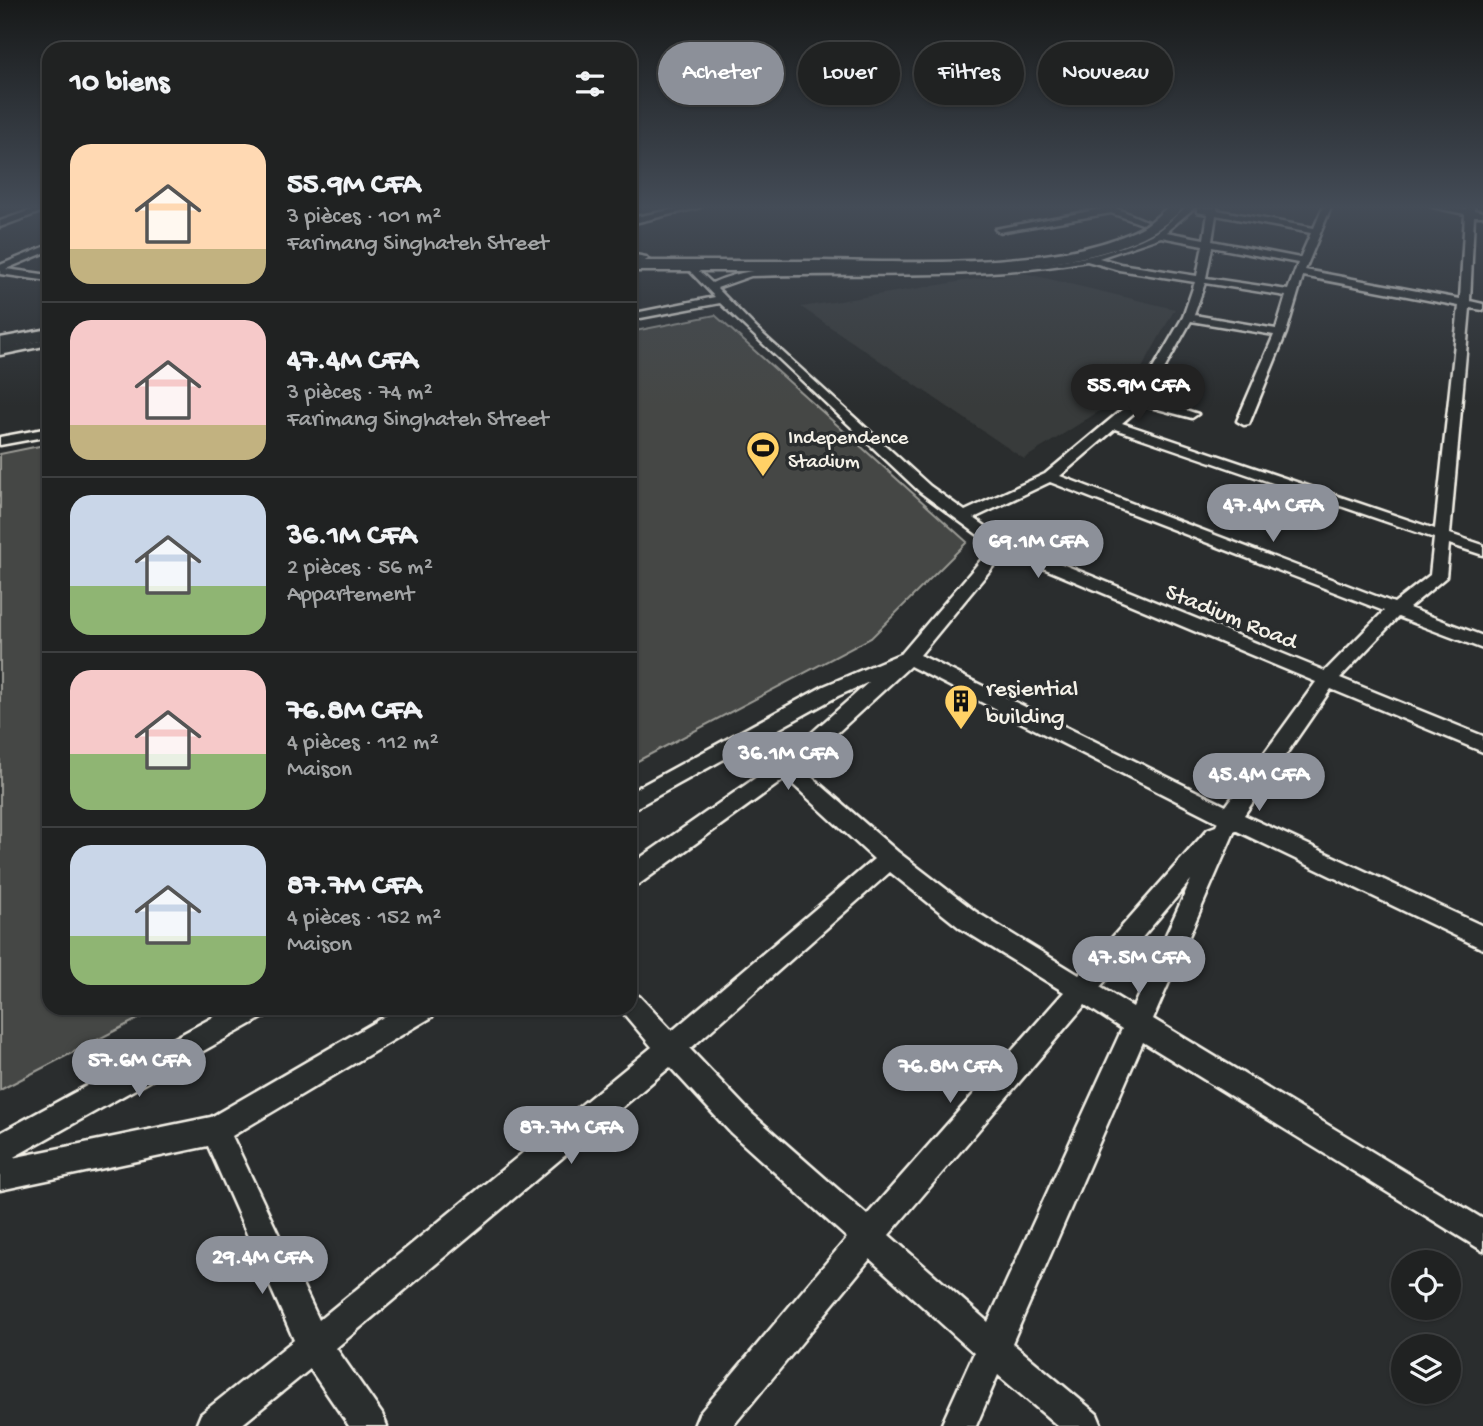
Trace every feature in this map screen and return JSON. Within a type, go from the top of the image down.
[{"type":"main road","points":[[0,338],[42,329]]},
{"type":"main road","points":[[0,344],[42,335]]},
{"type":"street","points":[[22,274],[42,277]]},
{"type":"street","name":"Stadium Road","points":[[698,274],[752,330],[925,489],[1002,545],[1483,744]]},
{"type":"street","points":[[711,287],[748,274]]},
{"type":"street","points":[[1164,274],[1292,294]]},
{"type":"street","points":[[963,517],[1050,477],[1141,400],[1188,317],[1202,274]]},
{"type":"street","points":[[1244,421],[1280,333],[1299,274]]},
{"type":"street","points":[[1334,274],[1474,305]]},
{"type":"street","points":[[711,1426],[868,1237],[1230,818],[1328,679],[1394,611],[1438,577],[1441,538],[1474,305],[1474,274]]},
{"type":"street","points":[[637,316],[723,299]]},
{"type":"street","points":[[1188,317],[1280,333]]},
{"type":"street","points":[[0,352],[42,343]]},
{"type":"street","points":[[1141,400],[1192,414]]},
{"type":"street","points":[[1113,424],[1441,538],[1483,550]]},
{"type":"street","points":[[0,442],[42,433]]},
{"type":"street","points":[[1050,477],[1483,643]]},
{"type":"street","points":[[637,873],[787,767],[908,657],[1002,545]]},
{"type":"street","points":[[637,798],[831,691],[908,657]]},
{"type":"street","points":[[908,657],[1230,818],[1483,938]]},
{"type":"street","points":[[787,767],[890,859],[968,920],[1483,1236]]},
{"type":"street","points":[[958,1426],[1230,818]]},
{"type":"street","points":[[213,1426],[314,1346],[672,1049],[890,859]]},
{"type":"street","points":[[637,1012],[741,1123],[992,1349],[1085,1426]]},
{"type":"street","points":[[0,1149],[242,1015]]},
{"type":"street","points":[[0,1174],[215,1130],[410,1015]]},
{"type":"street","points":[[215,1130],[314,1346],[370,1426]]},
{"type":"shaded area","points":[[1010,274],[1026,274],[1175,309],[1128,393],[1024,459],[801,307]]},
{"type":"shaded area","name":"Independence Stadium","points":[[715,315],[967,542],[871,638],[637,761],[637,331]]},
{"type":"shaded area","points":[[42,445],[42,1015],[145,1015],[0,1090],[0,454]]},
{"type":"place","name":"Independence Stadium","points":[[763,478]]},
{"type":"place","name":"resiential building","points":[[961,731]]}]
